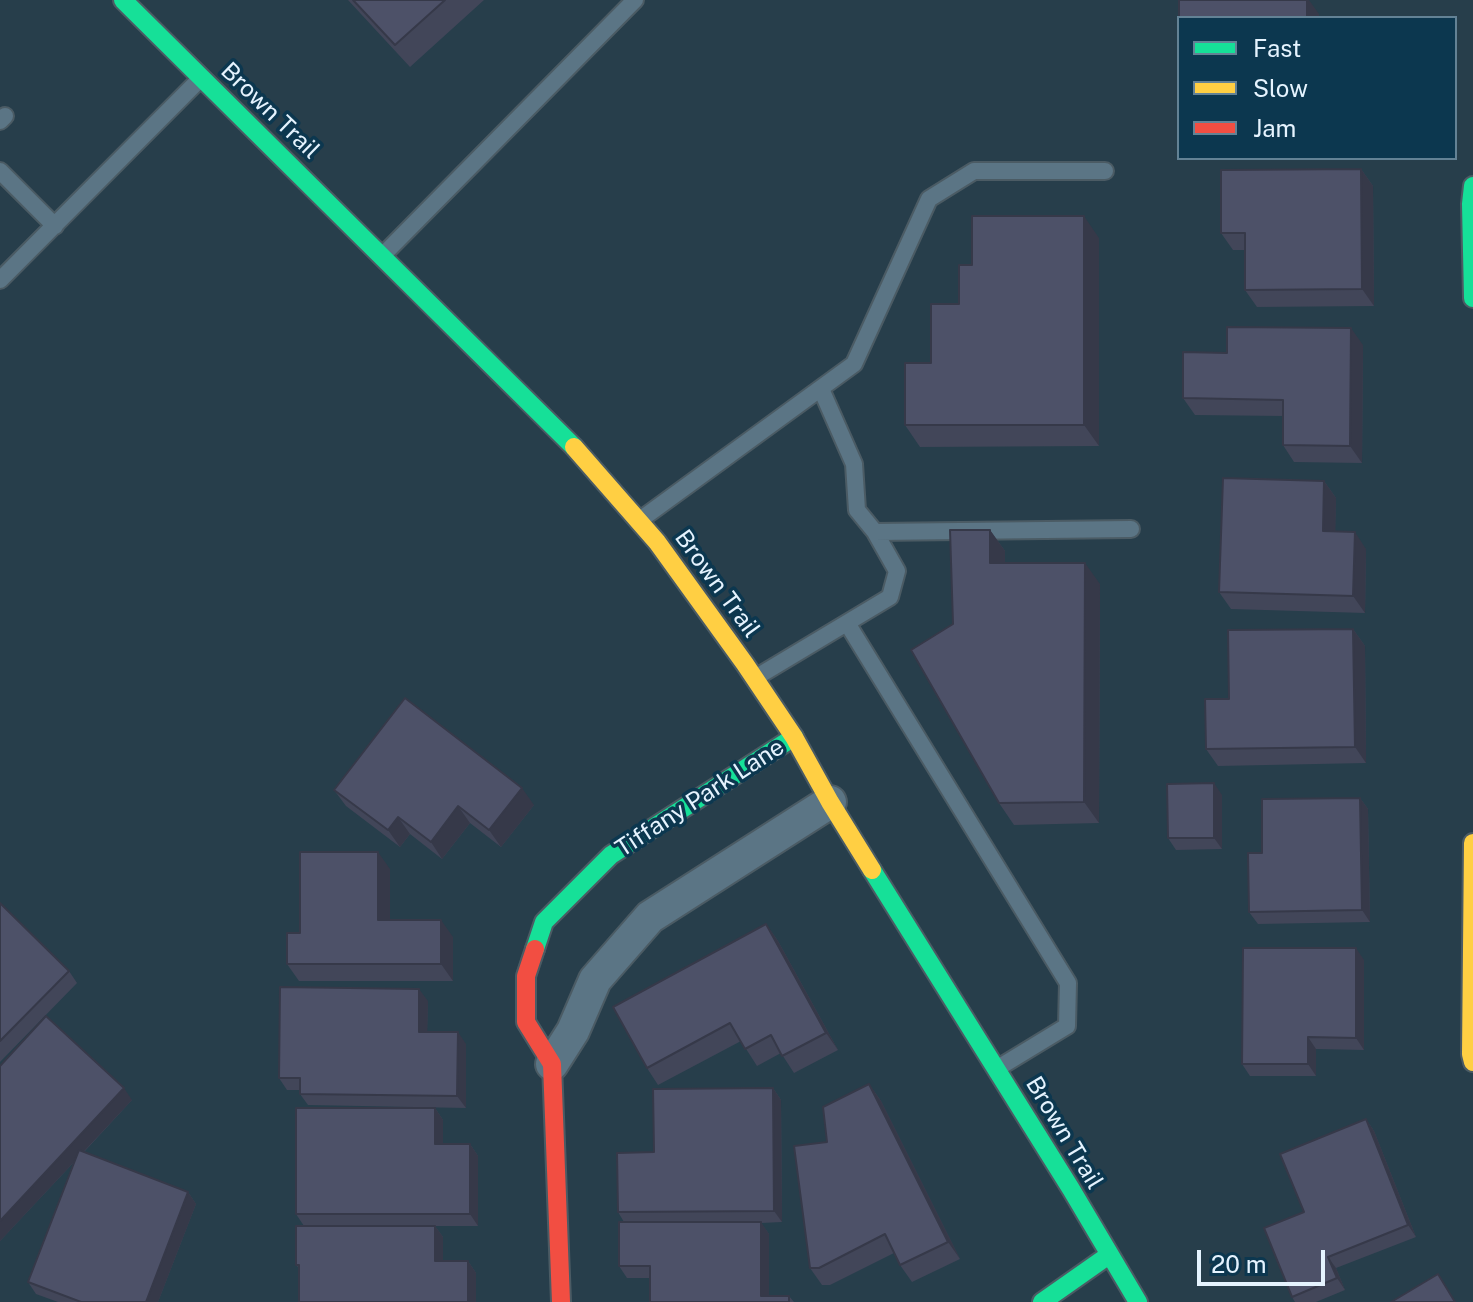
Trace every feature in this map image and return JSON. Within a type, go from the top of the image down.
[{"type":"street","name":"Brown Trail","points":[[128,2],[564,435],[657,542],[794,737],[830,802],[1138,1302]]},
{"type":"street","points":[[1472,195],[1473,298]]},
{"type":"street","name":"Tiffany Park Lane","points":[[561,1302],[552,1064],[526,1022],[526,976],[544,922],[611,855],[794,737]]},
{"type":"street","points":[[552,1064],[573,1031],[595,980],[650,917],[830,802]]},
{"type":"street","points":[[1473,843],[1473,1062]]},
{"type":"street","points":[[1042,1302],[1109,1255]]},
{"type":"lane","points":[[382,256],[635,0]]},
{"type":"lane","points":[[0,280],[202,78]]},
{"type":"lane","points":[[0,171],[55,226]]},
{"type":"lane","points":[[639,521],[854,364],[929,199],[974,171],[1105,171]]},
{"type":"lane","points":[[755,678],[890,597],[897,571],[875,532],[857,510],[854,464],[821,389]]},
{"type":"lane","points":[[875,532],[1131,529]]},
{"type":"lane","points":[[847,623],[1068,983],[1067,1026],[996,1069]]},
{"type":"building","points":[[353,0],[445,0],[395,45]]},
{"type":"building","points":[[1179,0],[1307,0],[1307,16],[1179,16]]},
{"type":"building","points":[[1361,169],[1362,289],[1245,290],[1245,233],[1221,233],[1221,170]]},
{"type":"building","points":[[972,216],[1084,216],[1084,425],[905,425],[905,363],[931,363],[931,304],[959,304],[959,265],[972,265]]},
{"type":"building","points":[[1227,327],[1351,328],[1350,446],[1283,445],[1283,400],[1183,398],[1183,352],[1227,353]]},
{"type":"building","points":[[1223,478],[1324,481],[1323,531],[1355,532],[1353,596],[1219,592]]},
{"type":"building","points":[[950,530],[990,530],[990,563],[1085,563],[1084,802],[999,803],[911,650],[953,624]]},
{"type":"building","points":[[1353,629],[1355,747],[1206,749],[1205,699],[1229,699],[1228,630]]},
{"type":"building","points":[[405,698],[522,788],[489,830],[458,806],[431,842],[398,817],[388,830],[334,790]]},
{"type":"building","points":[[1214,783],[1214,838],[1168,838],[1167,784]]},
{"type":"building","points":[[1360,798],[1362,910],[1249,912],[1248,853],[1262,853],[1262,799]]},
{"type":"building","points":[[300,852],[378,852],[378,920],[441,920],[441,964],[287,964],[287,933],[300,933]]},
{"type":"building","points":[[0,903],[69,971],[0,1041]]},
{"type":"building","points":[[766,924],[826,1033],[782,1056],[771,1035],[745,1049],[730,1023],[647,1068],[613,1007]]},
{"type":"building","points":[[1243,948],[1356,948],[1356,1038],[1308,1037],[1308,1064],[1242,1064]]},
{"type":"building","points":[[280,987],[419,989],[419,1032],[458,1032],[457,1096],[300,1094],[300,1078],[279,1078]]},
{"type":"building","points":[[46,1016],[124,1088],[0,1221],[0,1066]]},
{"type":"building","points":[[869,1084],[948,1242],[900,1265],[885,1234],[819,1268],[810,1268],[794,1146],[827,1142],[823,1107]]},
{"type":"building","points":[[773,1088],[774,1211],[618,1212],[617,1153],[654,1152],[653,1089]]},
{"type":"building","points":[[296,1108],[435,1108],[435,1144],[470,1144],[470,1214],[296,1214]]},
{"type":"building","points":[[1366,1119],[1408,1225],[1328,1257],[1337,1278],[1292,1297],[1264,1228],[1304,1212],[1280,1154]]},
{"type":"building","points":[[79,1150],[188,1192],[146,1302],[81,1302],[28,1282]]},
{"type":"building","points":[[619,1222],[761,1222],[761,1296],[789,1296],[789,1302],[650,1302],[650,1266],[619,1266]]},
{"type":"building","points":[[296,1226],[435,1226],[435,1261],[468,1261],[468,1302],[299,1302]]},
{"type":"building","points":[[1438,1274],[1455,1302],[1391,1302]]},
{"type":"traffic: fast","points":[[123,0],[574,447]]},
{"type":"traffic: fast","points":[[1473,186],[1473,298]]},
{"type":"traffic: fast","points":[[535,949],[544,922],[611,855],[794,737]]},
{"type":"traffic: fast","points":[[872,870],[1138,1302]]},
{"type":"traffic: fast","points":[[1042,1302],[1109,1255]]},
{"type":"traffic: slow","points":[[574,447],[657,542],[745,664],[794,737],[872,870]]},
{"type":"traffic: slow","points":[[1473,843],[1473,1062]]},
{"type":"traffic: jam","points":[[535,949],[526,976],[526,1022],[552,1064],[561,1302]]}]
